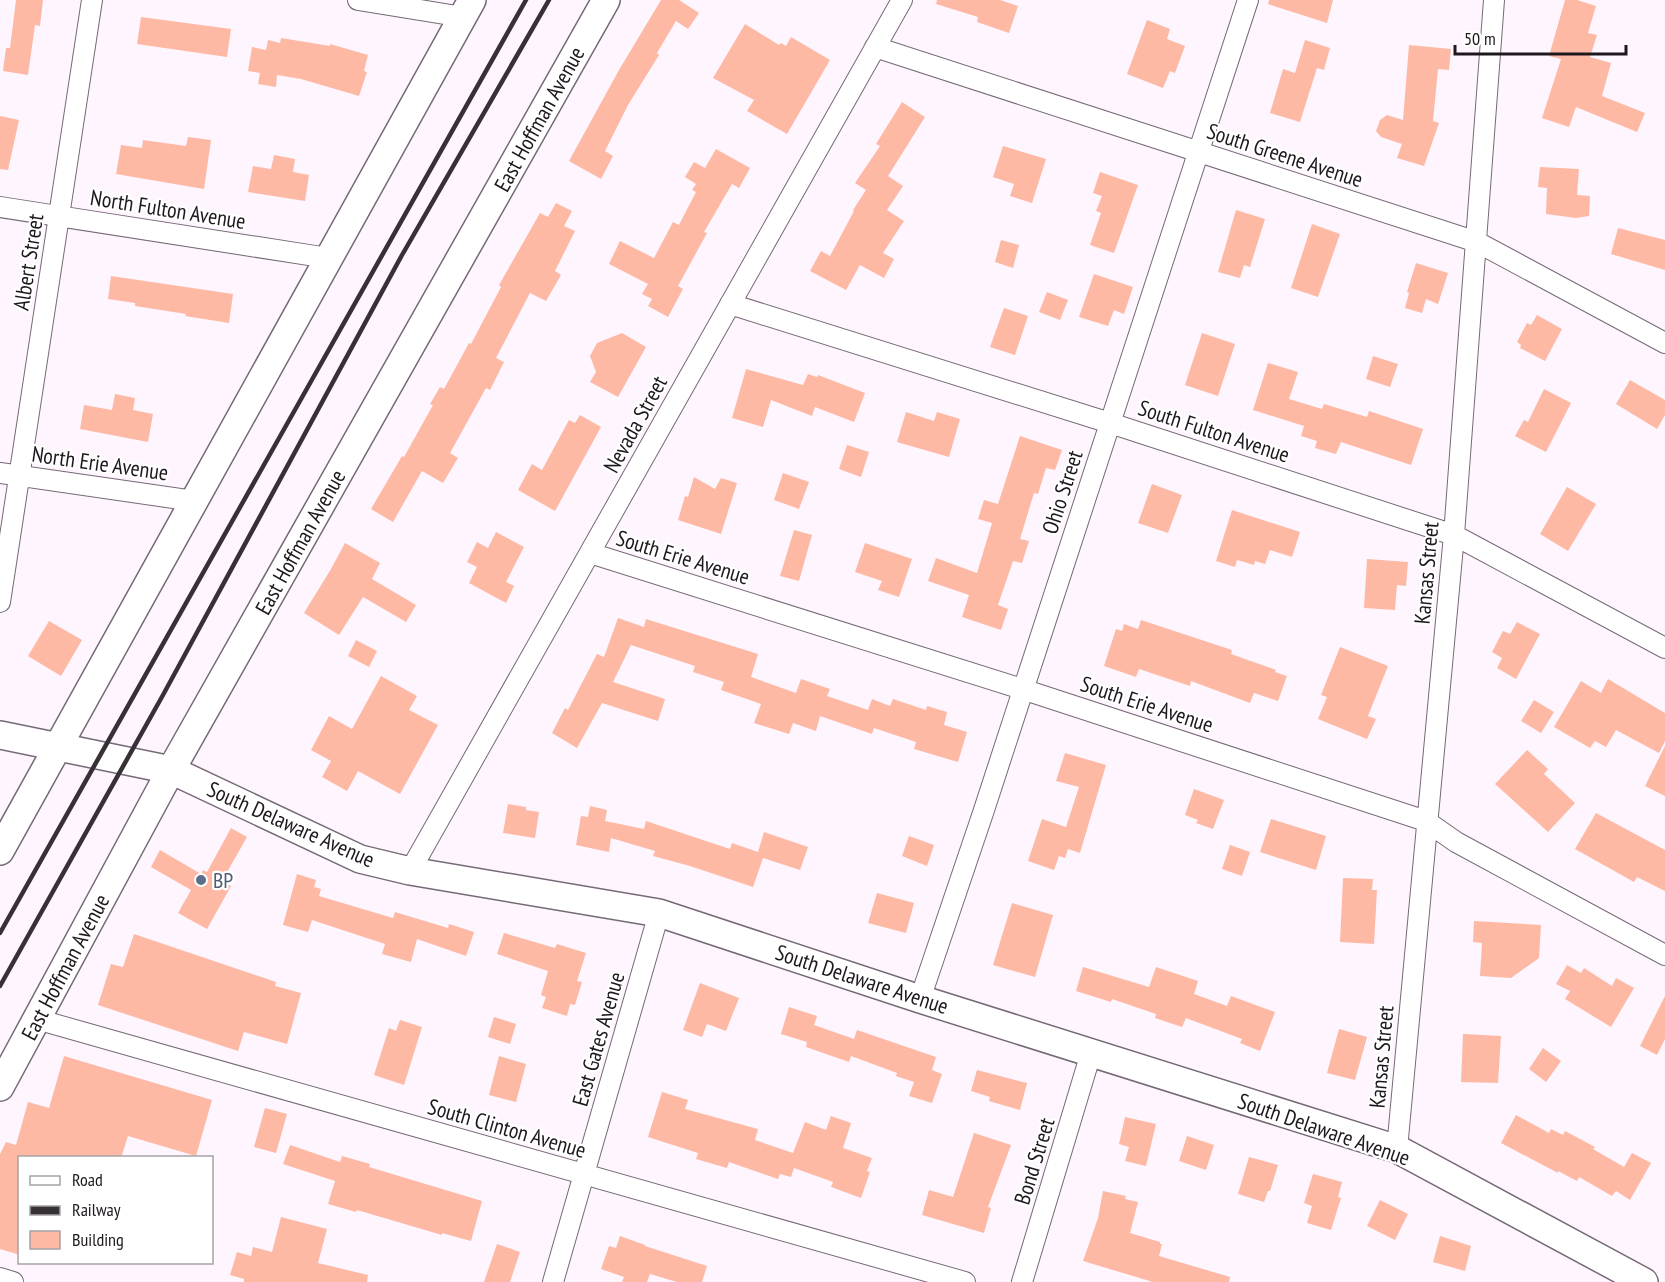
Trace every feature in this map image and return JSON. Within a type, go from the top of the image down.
[{"type":"street","name":"Albert Street","points":[[0,602],[9,474],[59,216],[92,0]]},
{"type":"street","points":[[0,851],[467,8],[358,0]]},
{"type":"street","name":"East Hoffman Avenue","points":[[0,1087],[171,770],[606,0]]},
{"type":"street","name":"Nevada Street","points":[[410,872],[902,0]]},
{"type":"street","name":"Ohio Street","points":[[920,999],[983,813],[1248,0]]},
{"type":"street","name":"Kansas Street","points":[[1397,1149],[1454,535],[1494,0]]},
{"type":"street","name":"South Greene Avenue","points":[[875,47],[1477,242],[1665,343]]},
{"type":"street","name":"North Fulton Avenue","points":[[0,207],[328,258]]},
{"type":"street","name":"South Fulton Avenue","points":[[730,304],[1110,423],[1454,535],[1665,648]]},
{"type":"street","name":"North Erie Avenue","points":[[9,474],[194,501]]},
{"type":"street","name":"South Erie Avenue","points":[[590,554],[1023,689],[1426,821],[1456,842],[1665,955]]},
{"type":"street","name":"South Delaware Avenue","points":[[0,735],[171,770],[360,858],[410,872],[659,913],[920,999],[1397,1149],[1644,1282]]},
{"type":"street","name":"East Gates Avenue","points":[[553,1282],[659,913]]},
{"type":"street","name":"South Clinton Avenue","points":[[36,1019],[965,1282]]},
{"type":"street","name":"Bond Street","points":[[1022,1282],[1090,1053]]},
{"type":"street","points":[[0,1278],[12,1282]]},
{"type":"building","points":[[16,0],[43,0],[40,26],[35,25],[28,75],[3,71],[6,48],[10,48]]},
{"type":"building","points":[[661,0],[679,0],[699,13],[688,29],[676,21],[657,53],[659,55],[628,105],[605,151],[613,156],[601,179],[569,161]]},
{"type":"building","points":[[937,0],[1000,0],[1018,6],[1009,33],[977,22],[978,17],[936,4]]},
{"type":"building","points":[[1269,0],[1333,0],[1327,23],[1268,4]]},
{"type":"building","points":[[1565,0],[1577,0],[1596,6],[1588,33],[1597,35],[1590,57],[1611,63],[1602,96],[1645,113],[1637,132],[1576,107],[1569,127],[1542,118],[1561,59],[1549,56]]},
{"type":"building","points":[[141,17],[231,29],[227,57],[137,44]]},
{"type":"building","points":[[1147,20],[1170,29],[1167,39],[1185,46],[1175,73],[1170,71],[1163,88],[1127,74]]},
{"type":"building","points":[[745,24],[779,45],[781,43],[786,46],[791,37],[830,60],[787,134],[747,111],[754,100],[713,78]]},
{"type":"building","points":[[281,38],[330,46],[330,44],[368,55],[364,71],[367,72],[359,96],[301,79],[277,75],[276,87],[258,84],[260,73],[248,71],[252,47],[266,50],[268,40],[280,43]]},
{"type":"building","points":[[1305,40],[1330,48],[1324,70],[1317,68],[1300,122],[1270,113],[1283,69],[1295,73]]},
{"type":"building","points":[[1409,45],[1451,49],[1449,70],[1438,69],[1433,121],[1439,123],[1424,166],[1397,158],[1402,144],[1381,137],[1376,131],[1380,120],[1387,115],[1403,120]]},
{"type":"building","points":[[902,102],[925,117],[888,176],[903,186],[887,210],[904,221],[883,253],[894,259],[884,278],[860,265],[846,290],[810,271],[821,251],[830,256],[853,210],[866,190],[855,183],[880,146],[876,144]]},
{"type":"building","points":[[0,116],[19,120],[8,170],[0,169]]},
{"type":"building","points":[[188,137],[211,140],[204,189],[116,174],[121,145],[142,148],[143,140],[186,146]]},
{"type":"building","points":[[1003,146],[1046,159],[1032,203],[1010,196],[1014,184],[993,177]]},
{"type":"building","points":[[716,149],[750,168],[739,188],[732,184],[704,232],[707,233],[678,286],[683,289],[668,317],[648,306],[652,299],[642,294],[648,284],[609,264],[620,241],[654,258],[673,222],[679,225],[696,192],[692,190],[696,184],[685,177],[694,162],[705,168]]},
{"type":"building","points":[[274,155],[295,159],[293,172],[309,175],[305,201],[248,192],[253,166],[271,169]]},
{"type":"building","points":[[1540,167],[1579,169],[1577,195],[1590,196],[1589,216],[1576,218],[1546,214],[1547,188],[1538,187]]},
{"type":"building","points":[[1100,172],[1138,185],[1114,253],[1090,245],[1101,213],[1096,211],[1102,196],[1093,193]]},
{"type":"building","points":[[556,203],[572,211],[564,226],[575,231],[555,271],[561,275],[546,301],[530,293],[496,358],[504,362],[490,390],[486,388],[450,453],[458,458],[443,483],[422,471],[393,522],[371,509],[402,456],[404,457],[433,405],[430,404],[440,387],[444,389],[469,343],[471,344],[501,287],[499,285],[540,213],[548,217]]},
{"type":"building","points":[[1236,210],[1265,219],[1250,267],[1244,265],[1240,278],[1218,272]]},
{"type":"building","points":[[1312,224],[1340,234],[1318,297],[1291,288]]},
{"type":"building","points":[[1618,228],[1665,240],[1665,270],[1611,254]]},
{"type":"building","points":[[1001,240],[1019,245],[1013,268],[995,262]]},
{"type":"building","points":[[1416,263],[1448,273],[1438,304],[1426,299],[1422,313],[1405,308],[1409,293],[1407,292]]},
{"type":"building","points":[[1094,274],[1133,287],[1124,314],[1114,310],[1108,326],[1079,317]]},
{"type":"building","points":[[111,276],[233,294],[229,323],[108,299]]},
{"type":"building","points":[[1047,292],[1068,300],[1060,320],[1039,312]]},
{"type":"building","points":[[1004,308],[1028,316],[1015,355],[990,347]]},
{"type":"building","points":[[1537,315],[1562,329],[1545,361],[1520,348],[1521,345],[1517,342],[1527,323],[1531,325]]},
{"type":"building","points":[[622,333],[646,347],[618,397],[590,382],[596,372],[590,356],[597,343]]},
{"type":"building","points":[[1202,333],[1235,344],[1218,396],[1185,385]]},
{"type":"building","points":[[1373,356],[1398,364],[1390,387],[1366,379]]},
{"type":"building","points":[[1268,363],[1298,372],[1289,399],[1322,409],[1324,404],[1367,417],[1369,411],[1423,429],[1411,465],[1341,442],[1336,454],[1315,448],[1317,441],[1301,436],[1304,426],[1253,410]]},
{"type":"building","points":[[746,369],[803,385],[808,374],[817,377],[818,375],[865,393],[854,422],[815,407],[812,416],[771,400],[763,427],[732,418]]},
{"type":"building","points":[[1630,380],[1665,400],[1665,415],[1657,429],[1616,404]]},
{"type":"building","points":[[1544,389],[1571,403],[1546,452],[1515,436],[1524,420],[1528,422]]},
{"type":"building","points":[[115,394],[135,398],[133,410],[153,414],[148,442],[80,429],[84,405],[112,410]]},
{"type":"building","points":[[906,412],[934,421],[937,412],[960,419],[949,457],[897,442]]},
{"type":"building","points":[[580,415],[601,427],[555,511],[518,490],[532,464],[542,470],[569,420],[575,423]]},
{"type":"building","points":[[1020,436],[1062,450],[1055,470],[1046,468],[1038,494],[1034,493],[1020,539],[1029,541],[1022,563],[1013,561],[998,605],[1008,609],[1001,630],[962,617],[969,595],[928,581],[936,558],[977,573],[992,523],[978,519],[984,500],[998,504]]},
{"type":"building","points":[[847,445],[869,452],[861,477],[839,469]]},
{"type":"building","points":[[783,473],[809,482],[799,509],[774,500]]},
{"type":"building","points":[[694,477],[715,489],[721,478],[737,483],[721,534],[678,520],[685,496],[688,497]]},
{"type":"building","points":[[1152,484],[1182,495],[1168,533],[1138,523]]},
{"type":"building","points":[[1567,487],[1596,504],[1568,551],[1540,534]]},
{"type":"building","points":[[1232,510],[1300,532],[1292,557],[1270,550],[1265,564],[1255,561],[1254,565],[1237,560],[1235,567],[1216,561]]},
{"type":"building","points":[[794,530],[812,535],[799,581],[780,576]]},
{"type":"building","points":[[496,532],[524,547],[506,582],[514,586],[506,603],[469,583],[477,567],[467,562],[477,542],[488,548]]},
{"type":"building","points":[[345,543],[380,563],[372,579],[416,605],[406,622],[363,597],[339,635],[304,613]]},
{"type":"building","points":[[865,543],[912,559],[899,597],[878,590],[882,581],[855,572]]},
{"type":"building","points":[[1367,559],[1408,562],[1406,586],[1397,585],[1395,610],[1364,608]]},
{"type":"building","points":[[618,618],[644,627],[646,619],[758,654],[751,677],[796,693],[801,679],[830,689],[827,696],[868,710],[872,699],[890,706],[893,699],[926,710],[927,706],[947,712],[944,725],[967,732],[958,762],[914,749],[916,742],[874,728],[872,734],[820,716],[816,731],[793,723],[789,734],[754,723],[761,704],[721,690],[724,682],[693,672],[695,666],[631,645],[613,682],[665,699],[658,721],[602,703],[577,748],[552,733],[565,708],[568,710],[597,654],[604,657]]},
{"type":"building","points":[[1141,620],[1232,650],[1231,654],[1287,676],[1278,701],[1254,693],[1250,703],[1191,681],[1190,686],[1139,669],[1136,677],[1104,666],[1116,629],[1122,631],[1124,624],[1138,629]]},
{"type":"building","points":[[49,621],[82,640],[61,676],[28,656]]},
{"type":"building","points":[[1517,622],[1540,634],[1516,679],[1497,668],[1502,658],[1492,652],[1503,631],[1510,634]]},
{"type":"building","points":[[356,640],[377,651],[369,667],[348,656]]},
{"type":"building","points":[[1340,647],[1388,666],[1368,716],[1376,719],[1367,739],[1318,719],[1327,697],[1321,695]]},
{"type":"building","points":[[381,676],[417,696],[409,710],[438,725],[400,794],[358,771],[347,791],[322,777],[331,761],[311,750],[329,716],[352,729]]},
{"type":"building","points":[[1608,679],[1665,713],[1665,741],[1659,753],[1616,730],[1606,747],[1595,741],[1590,748],[1554,727],[1581,681],[1601,693]]},
{"type":"building","points":[[1534,700],[1554,712],[1541,733],[1521,721]]},
{"type":"building","points":[[1665,746],[1665,796],[1645,786]]},
{"type":"building","points":[[1527,750],[1548,769],[1544,774],[1575,803],[1548,832],[1495,784]]},
{"type":"building","points":[[1065,753],[1106,765],[1080,853],[1068,849],[1065,858],[1059,856],[1054,870],[1028,861],[1042,819],[1066,827],[1079,787],[1056,781]]},
{"type":"building","points":[[1194,789],[1224,800],[1213,829],[1196,823],[1198,820],[1185,815]]},
{"type":"building","points":[[508,804],[539,812],[535,838],[503,833]]},
{"type":"building","points":[[590,806],[607,810],[605,821],[644,829],[646,821],[730,849],[732,843],[758,852],[764,832],[808,847],[800,870],[763,858],[753,887],[653,856],[655,851],[611,838],[609,852],[576,845],[581,816],[588,817]]},
{"type":"building","points":[[1596,813],[1665,850],[1665,891],[1637,877],[1634,882],[1575,849]]},
{"type":"building","points":[[1271,819],[1326,836],[1316,870],[1260,852]]},
{"type":"building","points":[[231,828],[247,837],[222,881],[231,886],[207,929],[178,913],[191,890],[151,867],[160,850],[201,874],[203,870],[207,872]]},
{"type":"building","points":[[909,836],[934,845],[927,866],[902,856]]},
{"type":"building","points":[[1230,845],[1250,852],[1242,876],[1222,869]]},
{"type":"building","points":[[297,874],[316,880],[314,887],[321,889],[319,896],[393,918],[395,912],[448,928],[449,924],[474,932],[466,956],[417,939],[411,962],[382,954],[385,944],[312,920],[308,932],[283,925]]},
{"type":"building","points":[[1343,878],[1373,879],[1372,890],[1377,890],[1374,944],[1340,942]]},
{"type":"building","points":[[877,893],[914,903],[906,933],[868,923]]},
{"type":"building","points":[[1012,903],[1053,915],[1035,977],[993,965]]},
{"type":"building","points":[[1474,921],[1541,925],[1539,958],[1511,978],[1480,976],[1482,943],[1473,942]]},
{"type":"building","points":[[504,933],[555,948],[557,944],[586,953],[577,981],[582,982],[575,1005],[570,1004],[567,1016],[542,1008],[546,997],[541,995],[548,971],[497,954]]},
{"type":"building","points":[[134,934],[276,982],[275,986],[301,993],[287,1044],[244,1032],[238,1051],[98,1005],[111,964],[123,967]]},
{"type":"building","points":[[1567,965],[1581,973],[1584,968],[1612,986],[1616,978],[1634,988],[1611,1027],[1565,999],[1570,991],[1556,984]]},
{"type":"building","points":[[1083,967],[1149,987],[1156,967],[1198,981],[1194,994],[1227,1006],[1231,996],[1275,1012],[1260,1051],[1240,1043],[1242,1039],[1186,1018],[1182,1027],[1155,1018],[1156,1014],[1112,999],[1111,1002],[1076,991]]},
{"type":"building","points":[[700,983],[739,998],[726,1031],[707,1024],[702,1037],[683,1030]]},
{"type":"building","points":[[1665,996],[1665,1039],[1657,1055],[1640,1046]]},
{"type":"building","points":[[789,1007],[817,1016],[814,1025],[854,1039],[857,1030],[936,1057],[932,1070],[942,1074],[932,1103],[909,1096],[914,1082],[896,1076],[897,1073],[851,1056],[849,1062],[806,1047],[807,1042],[781,1034]]},
{"type":"building","points":[[494,1017],[516,1024],[510,1044],[488,1037]]},
{"type":"building","points":[[400,1020],[422,1027],[404,1085],[374,1075],[389,1028],[396,1031]]},
{"type":"building","points":[[1339,1029],[1367,1037],[1355,1080],[1327,1073]]},
{"type":"building","points":[[1463,1034],[1501,1036],[1498,1083],[1461,1082]]},
{"type":"building","points":[[1543,1048],[1561,1061],[1546,1082],[1529,1069]]},
{"type":"building","points":[[64,1056],[212,1100],[196,1156],[128,1136],[122,1156],[18,1156],[18,1254],[0,1249],[0,1154],[6,1142],[16,1145],[28,1102],[49,1108]]},
{"type":"building","points":[[499,1056],[526,1064],[516,1102],[489,1095]]},
{"type":"building","points":[[977,1070],[1027,1083],[1020,1110],[989,1101],[990,1097],[971,1091]]},
{"type":"building","points":[[662,1092],[688,1100],[685,1109],[758,1129],[755,1140],[793,1153],[805,1122],[826,1130],[831,1116],[851,1123],[843,1148],[872,1158],[861,1198],[831,1187],[833,1182],[794,1168],[791,1177],[780,1174],[778,1179],[729,1162],[727,1168],[696,1159],[698,1153],[648,1137]]},
{"type":"building","points":[[265,1108],[287,1114],[276,1153],[254,1147]]},
{"type":"building","points":[[1516,1115],[1549,1133],[1551,1129],[1563,1135],[1565,1131],[1595,1147],[1593,1149],[1624,1167],[1632,1153],[1651,1163],[1630,1200],[1616,1191],[1612,1196],[1579,1177],[1577,1181],[1558,1171],[1558,1173],[1501,1143]]},
{"type":"building","points":[[1125,1117],[1156,1124],[1146,1166],[1125,1161],[1129,1147],[1119,1144]]},
{"type":"building","points":[[974,1133],[1011,1145],[988,1207],[991,1208],[984,1233],[922,1215],[929,1190],[953,1197]]},
{"type":"building","points":[[1187,1136],[1214,1145],[1206,1170],[1179,1161]]},
{"type":"building","points":[[290,1145],[340,1162],[342,1156],[370,1164],[369,1167],[482,1201],[471,1241],[328,1204],[335,1181],[283,1164]]},
{"type":"building","points":[[1249,1157],[1278,1165],[1264,1202],[1238,1194]]},
{"type":"building","points":[[1313,1174],[1342,1182],[1338,1197],[1341,1198],[1331,1230],[1307,1223],[1312,1206],[1304,1203]]},
{"type":"building","points":[[1103,1191],[1126,1196],[1125,1199],[1138,1202],[1130,1233],[1160,1242],[1162,1244],[1159,1256],[1230,1277],[1229,1282],[1153,1282],[1083,1261],[1098,1218]]},
{"type":"building","points":[[1380,1200],[1408,1214],[1395,1240],[1367,1226]]},
{"type":"building","points":[[281,1217],[327,1229],[318,1263],[368,1275],[367,1282],[244,1282],[244,1279],[230,1275],[237,1252],[251,1256],[253,1247],[272,1252]]},
{"type":"building","points":[[620,1236],[707,1266],[702,1282],[677,1282],[650,1274],[647,1282],[622,1282],[624,1277],[601,1269],[609,1246],[616,1248]]},
{"type":"building","points":[[1440,1236],[1471,1246],[1465,1271],[1433,1262]]},
{"type":"building","points":[[497,1244],[520,1252],[510,1282],[484,1282]]},
{"type":"railway","points":[[0,933],[526,0]]},
{"type":"railway","points":[[0,986],[163,695],[402,255],[549,0]]},
{"type":"place","name":"BP","points":[[201,880]]}]
